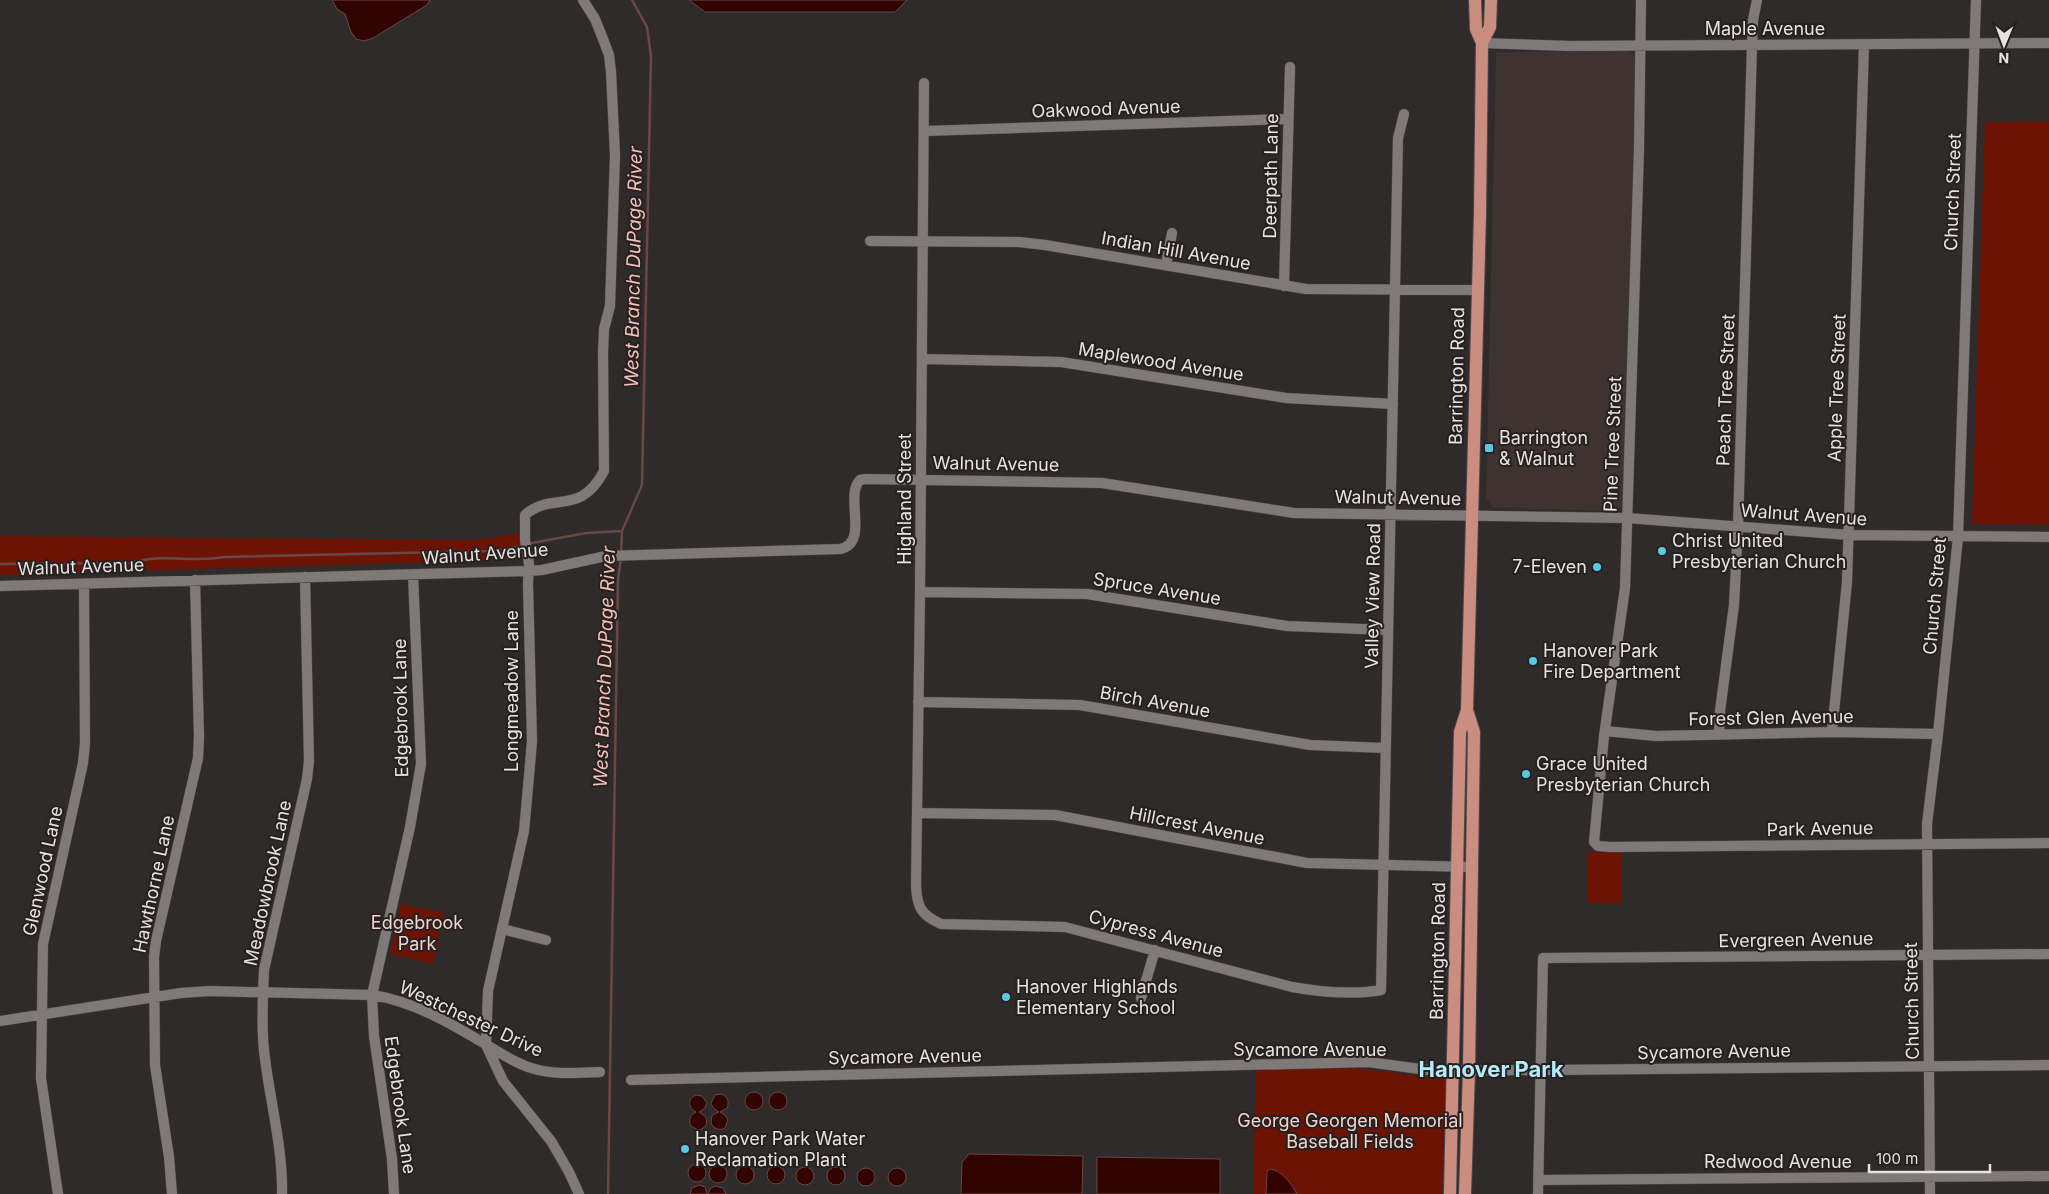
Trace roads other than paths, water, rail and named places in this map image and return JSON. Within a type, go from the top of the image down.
[{"type":"main road","name":"Barrington Road","points":[[1465,1194],[1469,1070],[1474,732],[1468,710],[1476,290],[1480,214],[1482,43],[1476,29],[1475,0]]},
{"type":"main road","name":"Barrington Road","points":[[1482,43],[1490,27],[1491,0]]},
{"type":"main road","name":"Barrington Road","points":[[1450,1194],[1460,732],[1468,710]]},
{"type":"street","name":"Longmeadow Lane","points":[[579,1194],[551,1141],[503,1081],[486,1044],[488,991],[524,831],[532,741],[525,515],[532,509],[576,499],[586,494],[595,487],[604,472],[603,353],[604,329],[610,306],[615,155],[609,55],[595,20],[583,0]]},
{"type":"street","name":"Pine Tree Street","points":[[1594,842],[1605,731],[1625,588],[1642,46],[1641,0]]},
{"type":"street","name":"Peach Tree Street","points":[[1719,735],[1720,711],[1734,605],[1752,45],[1753,20],[1757,0]]},
{"type":"street","name":"Church Street","points":[[1930,1194],[1927,824],[1958,536],[1976,0]]},
{"type":"street","name":"Maple Avenue","points":[[1482,43],[1642,46],[2049,43]]},
{"type":"street","name":"Apple Tree Street","points":[[1832,732],[1845,612],[1849,535],[1864,45]]},
{"type":"street","name":"Deerpath Lane","points":[[1284,286],[1290,68]]},
{"type":"street","name":"Highland Street","points":[[923,912],[918,903],[916,886],[923,359],[924,83]]},
{"type":"street","name":"Valley View Road","points":[[1381,990],[1398,138],[1404,114]]},
{"type":"street","name":"Oakwood Avenue","points":[[924,131],[1288,119]]},
{"type":"street","points":[[1166,264],[1172,233]]},
{"type":"street","name":"Indian Hill Avenue","points":[[870,241],[1019,242],[1166,264],[1284,286],[1306,288],[1476,290]]},
{"type":"street","name":"Maplewood Avenue","points":[[923,359],[1061,362],[1297,400],[1393,404]]},
{"type":"street","name":"Walnut Avenue","points":[[0,586],[528,571],[542,570],[606,556],[845,548],[854,540],[855,487],[860,480],[920,479],[1102,483],[1294,512],[1627,518],[1849,535],[2049,537]]},
{"type":"street","name":"Edgebrook Lane","points":[[394,1194],[392,1159],[374,1036],[372,995],[410,827],[420,764],[414,575]]},
{"type":"street","name":"Meadowbrook Lane","points":[[282,1194],[281,1163],[264,1049],[263,992],[264,970],[307,779],[309,761],[306,577]]},
{"type":"street","name":"Hawthorne Lane","points":[[172,1194],[169,1157],[155,1065],[153,996],[156,941],[198,758],[195,580]]},
{"type":"street","name":"Glenwood Lane","points":[[58,1194],[41,1078],[43,944],[83,763],[84,584]]},
{"type":"street","name":"Spruce Avenue","points":[[920,592],[1087,594],[1287,626],[1388,630]]},
{"type":"street","name":"Birch Avenue","points":[[918,702],[1080,705],[1310,746],[1385,748]]},
{"type":"street","name":"Forest Glen Avenue","points":[[1605,731],[1645,735],[1832,732],[1938,734]]},
{"type":"street","name":"Hillcrest Avenue","points":[[917,813],[1055,815],[1307,863],[1472,867]]},
{"type":"street","name":"Park Avenue","points":[[1594,842],[1598,846],[1608,847],[2049,843]]},
{"type":"street","name":"Cypress Avenue","points":[[923,912],[930,919],[941,924],[1065,927],[1305,989],[1371,992],[1381,990]]},
{"type":"street","points":[[502,929],[546,940]]},
{"type":"street","points":[[1141,998],[1155,950]]},
{"type":"street","name":"Evergreen Avenue","points":[[1539,1070],[1543,958],[2049,954]]},
{"type":"street","name":"Westchester Drive","points":[[0,1021],[153,996],[210,991],[372,995],[397,1000],[412,1006],[486,1044],[510,1059],[532,1068],[555,1072],[600,1072]]},
{"type":"street","name":"Sycamore Avenue","points":[[631,1080],[1358,1063],[1436,1071],[2049,1065]]},
{"type":"street","points":[[1538,1194],[1539,1070]]},
{"type":"street","name":"Redwood Avenue","points":[[1538,1180],[2049,1176]]},
{"type":"waterway","name":"West Branch DuPage River","points":[[621,553],[622,531],[642,485],[651,56],[647,27],[632,0]]},
{"type":"waterway","points":[[532,543],[586,533],[622,531]]},
{"type":"waterway","points":[[0,564],[131,563],[166,558],[213,559],[225,557],[491,551],[523,546]]},
{"type":"waterway","name":"West Branch DuPage River","points":[[608,1194],[618,580],[621,558]]},
{"type":"place","name":"Barrington & Walnut","points":[[1489,448]]},
{"type":"place","name":"Christ United Presbyterian Church","points":[[1662,551]]},
{"type":"place","name":"7-Eleven","points":[[1597,567]]},
{"type":"place","name":"Hanover Park Fire Department","points":[[1533,661]]},
{"type":"place","name":"Grace United Presbyterian Church","points":[[1526,774]]},
{"type":"place","name":"Hanover Highlands Elementary School","points":[[1006,997]]},
{"type":"place","name":"Hanover Park Water Reclamation Plant","points":[[685,1149]]},
{"type":"district","name":"Hanover Park","points":[[1491,1069]]},
{"type":"park label","name":"Edgebrook Park","points":[[417,933]]},
{"type":"park label","name":"George Georgen Memorial Baseball Fields","points":[[1350,1131]]}]
